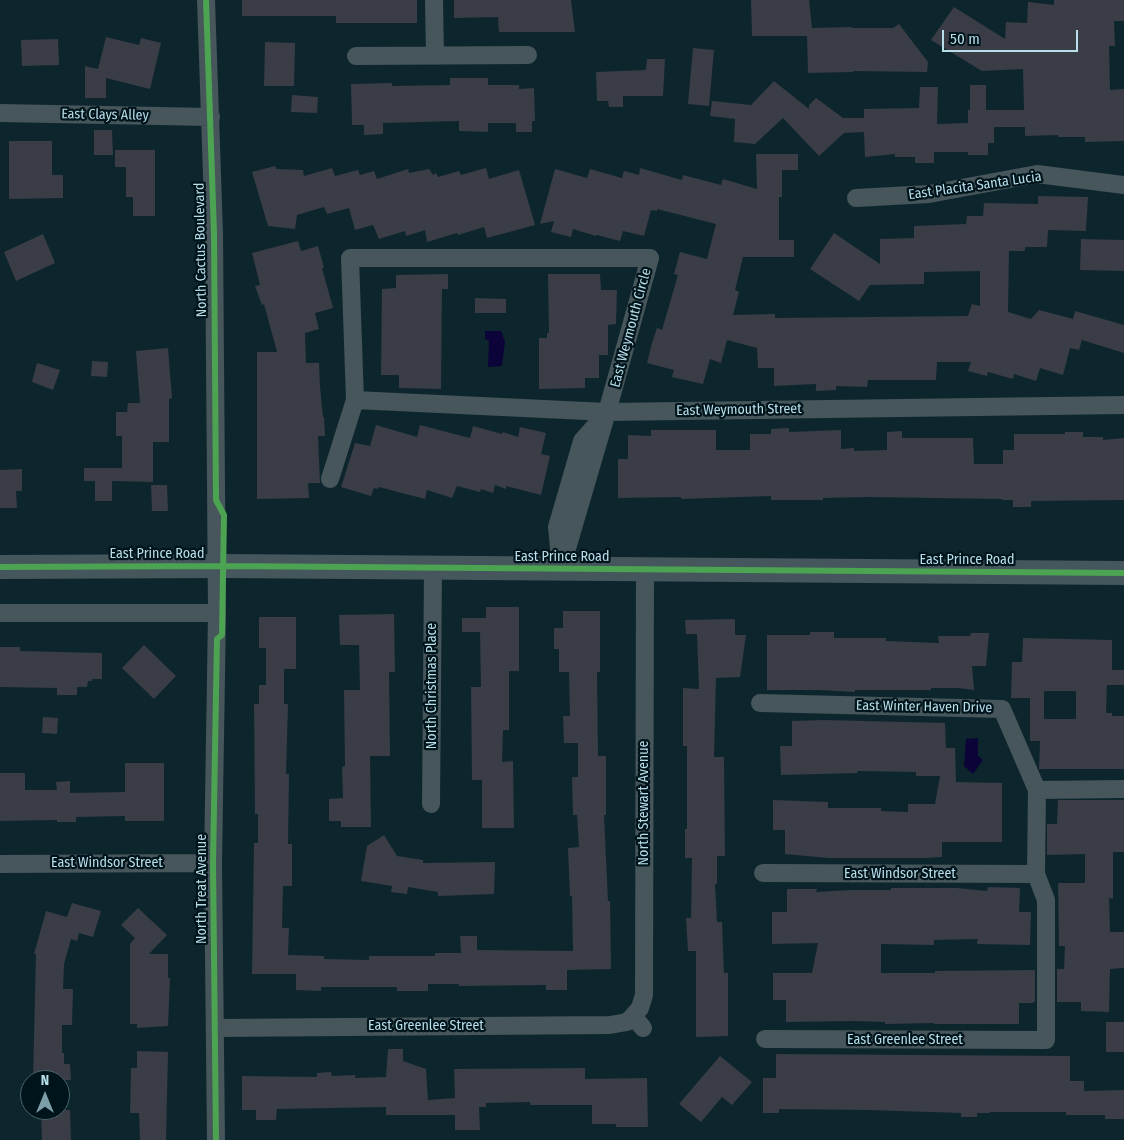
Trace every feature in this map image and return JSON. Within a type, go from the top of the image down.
[{"type":"main road","name":"East Prince Road","points":[[0,567],[1124,573]]},
{"type":"street","name":"North Cactus Boulevard","points":[[206,0],[214,233],[216,567]]},
{"type":"street","points":[[434,0],[434,56]]},
{"type":"street","points":[[356,56],[528,55]]},
{"type":"street","name":"East Clays Alley","points":[[0,113],[210,117]]},
{"type":"street","name":"East Placita Santa Lucia","points":[[856,198],[929,194],[1037,174],[1124,185]]},
{"type":"street","name":"East Weymouth Circle","points":[[355,400],[350,258],[650,258],[607,412]]},
{"type":"street","points":[[330,479],[355,400]]},
{"type":"street","name":"East Weymouth Street","points":[[355,400],[607,412],[1124,405]]},
{"type":"street","points":[[561,570],[558,527],[582,441],[607,412]]},
{"type":"street","name":"North Treat Avenue","points":[[216,567],[218,613],[213,863],[216,1140]]},
{"type":"street","name":"North Christmas Place","points":[[431,804],[433,569]]},
{"type":"street","name":"North Stewart Avenue","points":[[638,1022],[644,995],[645,570]]},
{"type":"street","points":[[0,613],[218,613]]},
{"type":"street","name":"East Winter Haven Drive","points":[[760,703],[1002,709],[1037,790]]},
{"type":"street","points":[[1036,874],[1037,790],[1124,788]]},
{"type":"street","name":"East Windsor Street","points":[[0,864],[213,863]]},
{"type":"street","name":"East Windsor Street","points":[[763,873],[1036,874]]},
{"type":"street","name":"East Greenlee Street","points":[[764,1039],[1046,1040],[1046,900],[1036,874]]},
{"type":"street","name":"East Greenlee Street","points":[[216,1028],[610,1024],[638,1022]]},
{"type":"shaded area","points":[[485,331],[501,331],[505,342],[502,366],[488,367],[489,341],[485,339]]},
{"type":"shaded area","points":[[978,738],[978,756],[983,760],[973,774],[964,766],[966,739]]},
{"type":"building","points":[[242,0],[417,0],[417,23],[336,23],[336,16],[242,16]]},
{"type":"building","points":[[454,0],[571,0],[575,32],[499,32],[498,17],[454,18]]},
{"type":"building","points":[[751,0],[809,0],[812,28],[893,28],[899,24],[928,62],[927,72],[853,71],[808,73],[807,36],[752,36]]},
{"type":"building","points":[[1054,0],[1124,0],[1124,21],[1114,21],[1115,46],[1109,46],[1110,90],[1124,89],[1124,141],[1085,142],[1085,137],[1058,137],[1058,135],[1025,136],[1025,127],[994,127],[994,143],[988,143],[988,155],[968,155],[968,152],[934,152],[934,163],[915,163],[915,157],[895,157],[895,154],[865,157],[864,132],[844,133],[819,156],[783,118],[755,144],[734,142],[735,119],[710,116],[712,101],[751,105],[774,81],[809,109],[809,105],[816,98],[843,118],[864,118],[864,109],[919,108],[920,87],[938,87],[937,124],[968,123],[970,85],[986,85],[986,110],[1024,110],[1023,69],[982,71],[931,40],[954,7],[1005,39],[1006,22],[1027,23],[1028,2],[1054,5]]},
{"type":"building","points":[[106,37],[139,45],[141,38],[161,43],[150,89],[106,78],[106,98],[85,98],[85,66],[98,69]]},
{"type":"building","points":[[58,39],[59,65],[22,66],[21,40]]},
{"type":"building","points":[[265,42],[295,43],[294,86],[264,86]]},
{"type":"building","points":[[693,48],[714,50],[709,106],[688,104]]},
{"type":"building","points":[[647,59],[665,59],[663,96],[623,96],[623,107],[609,107],[608,101],[597,101],[596,72],[646,70]]},
{"type":"building","points":[[450,78],[488,78],[488,85],[519,85],[519,89],[534,88],[535,121],[532,121],[532,132],[516,132],[516,123],[488,123],[488,132],[459,131],[459,121],[383,123],[383,134],[364,135],[364,125],[352,125],[351,84],[392,83],[392,86],[450,85]]},
{"type":"building","points":[[292,95],[318,97],[317,113],[291,112]]},
{"type":"building","points":[[94,130],[112,130],[113,155],[94,155]]},
{"type":"building","points":[[9,141],[52,141],[52,175],[63,175],[63,198],[9,199]]},
{"type":"building","points":[[115,150],[155,150],[155,216],[133,216],[133,197],[126,197],[126,167],[115,167]]},
{"type":"building","points":[[756,154],[798,154],[798,170],[782,170],[782,197],[779,197],[779,240],[794,240],[794,257],[743,257],[735,290],[739,292],[733,315],[775,314],[775,318],[968,316],[972,304],[980,306],[980,271],[924,272],[924,284],[870,285],[859,301],[810,269],[834,233],[880,264],[880,239],[914,238],[914,226],[966,224],[967,216],[983,216],[984,203],[1038,204],[1038,196],[1088,197],[1086,231],[1048,230],[1047,247],[1025,247],[1025,251],[1009,251],[1008,312],[1031,319],[1039,310],[1073,319],[1075,311],[1124,325],[1124,353],[1082,340],[1079,350],[1070,348],[1063,375],[1040,368],[1036,381],[1014,374],[1013,379],[988,372],[987,376],[968,371],[971,362],[937,362],[936,380],[868,380],[867,387],[836,386],[836,390],[816,391],[816,384],[774,386],[774,368],[758,368],[757,348],[727,340],[721,363],[710,359],[703,384],[672,377],[674,370],[647,363],[652,343],[657,328],[662,330],[678,275],[674,274],[680,252],[707,259],[716,224],[657,209],[657,211],[651,210],[644,236],[623,231],[620,241],[573,229],[571,237],[551,232],[554,221],[540,224],[555,169],[587,178],[590,169],[622,178],[624,171],[639,175],[640,168],[682,180],[683,175],[721,185],[723,179],[757,189]]},
{"type":"building","points":[[275,166],[276,169],[303,170],[304,176],[332,168],[335,176],[358,170],[360,175],[374,171],[377,179],[408,169],[409,173],[429,169],[433,175],[436,173],[438,177],[459,171],[461,175],[486,168],[489,179],[519,170],[535,225],[487,238],[484,227],[427,242],[425,230],[406,236],[405,231],[379,239],[373,225],[355,230],[349,208],[327,214],[324,207],[297,215],[295,229],[268,226],[252,172]]},
{"type":"building","points":[[43,234],[55,263],[16,281],[4,252]]},
{"type":"building","points":[[1081,239],[1124,240],[1124,271],[1080,270]]},
{"type":"building","points":[[298,241],[301,251],[318,246],[333,308],[315,313],[319,329],[305,333],[306,363],[319,363],[325,436],[318,436],[320,483],[308,483],[309,498],[257,499],[257,352],[277,352],[264,304],[262,305],[255,286],[260,285],[252,253]]},
{"type":"building","points":[[448,274],[448,289],[442,289],[441,389],[399,388],[399,375],[381,375],[382,289],[396,288],[396,275]]},
{"type":"building","points":[[548,274],[600,274],[601,290],[617,290],[616,324],[608,325],[608,355],[599,355],[599,378],[585,378],[585,388],[539,389],[539,338],[547,338],[547,333],[549,333]]},
{"type":"building","points":[[475,298],[506,299],[506,313],[475,313]]},
{"type":"building","points":[[168,348],[172,398],[169,399],[169,442],[153,442],[153,482],[112,481],[112,501],[95,501],[95,481],[84,481],[84,468],[122,468],[122,436],[116,436],[116,412],[127,412],[128,403],[140,403],[136,351]]},
{"type":"building","points":[[92,361],[108,362],[107,377],[91,376]]},
{"type":"building","points":[[37,363],[60,370],[53,390],[32,382]]},
{"type":"building","points":[[376,425],[417,437],[420,425],[470,438],[473,426],[518,437],[520,427],[546,433],[541,454],[550,456],[541,495],[506,486],[506,489],[495,485],[493,493],[481,489],[480,492],[457,486],[452,498],[427,490],[425,499],[379,487],[377,489],[374,488],[371,496],[341,487],[355,443],[370,446]]},
{"type":"building","points":[[789,428],[789,432],[841,430],[841,449],[854,448],[854,451],[887,450],[887,432],[902,431],[902,438],[973,438],[974,464],[1003,464],[1003,450],[1014,450],[1014,434],[1083,432],[1083,437],[1103,437],[1103,440],[1124,438],[1124,500],[1031,501],[1031,507],[1013,507],[1013,500],[1002,499],[867,497],[823,498],[823,500],[771,500],[771,496],[681,499],[681,497],[618,498],[618,459],[628,459],[628,435],[651,436],[651,430],[716,430],[716,450],[750,450],[750,434],[771,434],[771,429]]},
{"type":"building","points":[[22,469],[22,491],[16,491],[17,508],[0,508],[0,470]]},
{"type":"building","points":[[151,485],[167,485],[168,511],[152,511]]},
{"type":"building","points":[[486,607],[519,607],[519,671],[509,671],[509,730],[503,730],[502,762],[513,761],[514,828],[482,828],[482,780],[472,780],[471,687],[481,687],[480,632],[462,632],[462,618],[486,618]]},
{"type":"building","points":[[563,611],[600,611],[600,672],[597,672],[598,756],[606,756],[606,815],[604,815],[608,901],[610,901],[611,969],[567,970],[567,990],[546,990],[546,985],[459,986],[459,984],[428,984],[428,991],[397,991],[397,987],[321,987],[321,991],[296,990],[296,974],[252,974],[254,843],[258,843],[258,814],[255,814],[254,704],[259,704],[259,685],[266,685],[266,648],[259,648],[259,617],[296,617],[296,669],[284,669],[284,704],[288,704],[286,774],[289,774],[288,844],[292,844],[292,886],[283,886],[282,928],[289,928],[288,955],[324,956],[324,959],[369,960],[369,956],[435,956],[435,953],[461,953],[460,936],[477,936],[477,950],[573,951],[572,896],[570,896],[568,848],[579,847],[577,815],[573,815],[572,777],[578,777],[578,743],[564,743],[563,716],[570,716],[569,672],[559,672],[559,649],[554,649],[554,628],[563,628]]},
{"type":"building","points":[[394,614],[395,672],[389,672],[390,756],[370,756],[371,827],[341,827],[341,821],[329,821],[329,799],[343,798],[342,767],[345,766],[344,690],[360,690],[359,645],[340,645],[339,615]]},
{"type":"building","points":[[735,619],[735,635],[746,635],[740,677],[716,678],[714,757],[724,757],[725,856],[717,856],[717,884],[715,884],[717,922],[722,922],[724,973],[728,973],[728,1036],[696,1037],[696,951],[688,951],[686,918],[691,918],[692,858],[685,858],[687,746],[683,746],[683,688],[699,689],[697,634],[686,634],[685,620]]},
{"type":"building","points":[[810,632],[834,632],[834,638],[886,638],[886,641],[939,643],[938,636],[970,636],[971,633],[989,633],[986,666],[972,666],[974,690],[931,688],[931,690],[855,690],[855,692],[767,690],[767,635],[810,635]]},
{"type":"building","points":[[1023,638],[1112,640],[1112,670],[1124,670],[1124,685],[1107,685],[1106,713],[1112,713],[1112,716],[1124,716],[1124,769],[1039,769],[1040,741],[1030,741],[1030,698],[1011,698],[1012,662],[1022,662]],"holes":[[[1044,691],[1076,691],[1076,719],[1044,719]]]},
{"type":"building","points":[[144,645],[176,676],[154,699],[122,668]]},
{"type":"building","points":[[0,647],[20,647],[20,651],[102,653],[102,679],[88,681],[87,687],[77,687],[77,695],[57,695],[57,688],[0,687]]},
{"type":"building","points":[[43,717],[58,718],[57,734],[42,733]]},
{"type":"building","points":[[792,721],[945,723],[946,748],[955,748],[956,782],[1002,783],[1002,842],[942,842],[942,857],[924,858],[829,858],[785,854],[785,830],[773,830],[773,800],[828,802],[828,808],[881,808],[881,811],[908,812],[908,804],[935,804],[940,776],[916,776],[916,772],[857,771],[858,773],[781,775],[780,746],[792,746]]},
{"type":"building","points":[[125,763],[164,763],[164,821],[125,821],[125,816],[76,817],[76,822],[57,822],[57,820],[0,821],[0,773],[25,773],[25,790],[57,790],[56,782],[70,781],[70,793],[125,792]]},
{"type":"building","points":[[1058,800],[1124,800],[1124,852],[1113,852],[1113,899],[1109,898],[1110,932],[1124,932],[1124,968],[1110,969],[1109,1012],[1081,1011],[1081,1002],[1057,1002],[1057,969],[1064,969],[1065,946],[1059,946],[1058,883],[1085,883],[1085,854],[1047,855],[1047,824],[1057,824]]},
{"type":"building","points":[[384,835],[397,856],[423,860],[423,863],[495,862],[494,894],[438,896],[438,892],[408,887],[407,894],[391,892],[392,886],[361,881],[367,846]]},
{"type":"building","points":[[988,887],[1020,888],[1019,912],[1031,912],[1030,945],[977,944],[978,939],[934,940],[934,945],[881,944],[881,973],[1035,970],[1035,1002],[1019,1003],[1019,1024],[885,1024],[885,1022],[853,1021],[786,1022],[786,1000],[773,1000],[773,973],[812,973],[818,943],[772,944],[772,912],[787,912],[787,889],[817,889],[816,892],[891,890],[891,888],[957,888],[987,891]]},
{"type":"building","points":[[72,903],[101,911],[93,937],[79,933],[77,941],[71,939],[64,964],[63,989],[73,989],[72,1025],[62,1025],[62,1053],[64,1053],[64,1064],[70,1064],[71,1080],[70,1070],[33,1070],[36,954],[34,954],[46,911],[67,917]]},
{"type":"building","points":[[138,908],[167,935],[149,954],[168,954],[168,978],[170,978],[168,1026],[137,1028],[137,1024],[130,1024],[130,944],[135,938],[121,925]]},
{"type":"building","points":[[1106,1022],[1124,1022],[1124,1052],[1106,1052]]},
{"type":"building","points":[[388,1049],[403,1049],[403,1061],[426,1069],[428,1100],[455,1098],[454,1069],[585,1068],[585,1079],[647,1078],[648,1127],[616,1127],[616,1124],[592,1124],[592,1105],[530,1105],[530,1102],[486,1103],[486,1107],[479,1107],[480,1130],[455,1130],[455,1115],[386,1115],[386,1107],[277,1109],[276,1120],[256,1120],[256,1110],[242,1110],[242,1076],[317,1077],[317,1073],[331,1072],[332,1076],[355,1075],[355,1078],[386,1077]]},
{"type":"building","points":[[137,1051],[168,1052],[166,1140],[140,1140],[139,1113],[130,1113],[131,1068],[137,1068]]},
{"type":"building","points":[[776,1054],[1070,1056],[1070,1081],[1084,1081],[1084,1091],[1124,1090],[1124,1119],[1105,1119],[1105,1115],[1066,1115],[1066,1112],[990,1112],[977,1113],[977,1117],[961,1117],[961,1113],[868,1110],[779,1109],[779,1113],[763,1113],[763,1078],[776,1078]]},
{"type":"building","points":[[720,1056],[752,1082],[732,1105],[722,1097],[701,1122],[679,1104]]},
{"type":"building","points":[[70,1110],[71,1140],[42,1140],[41,1120],[70,1120]]},
{"type":"cycle path","points":[[206,0],[214,233],[216,500],[224,515],[222,635],[217,639],[213,863],[216,1140]]},
{"type":"cycle path","points":[[0,567],[223,566],[1124,573]]}]
